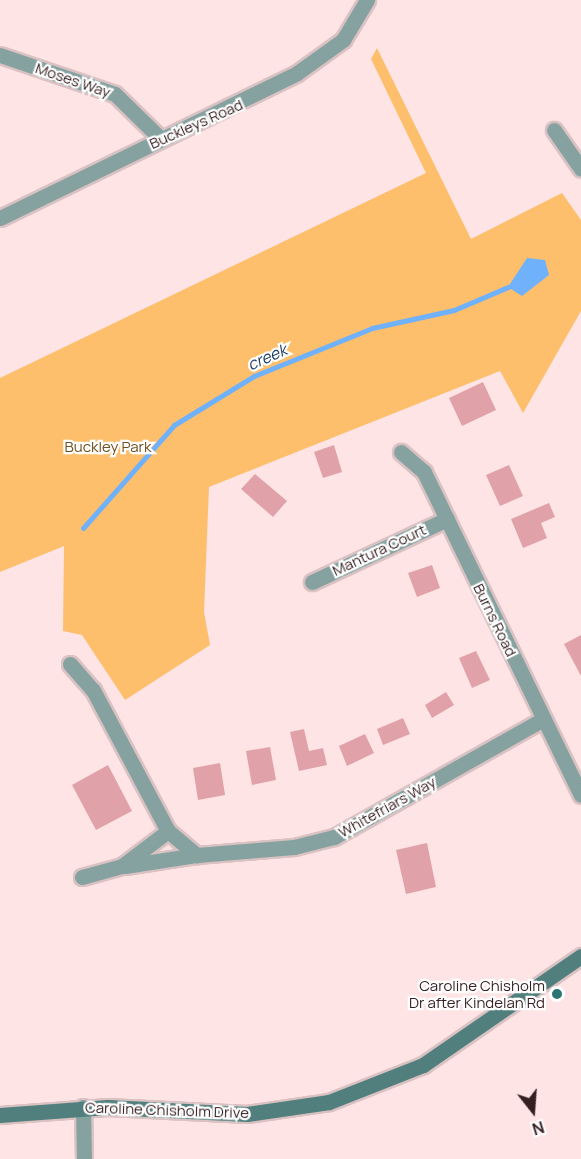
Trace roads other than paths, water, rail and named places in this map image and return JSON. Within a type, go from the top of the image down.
[{"type":"main road","name":"Caroline Chisholm Drive","points":[[0,1115],[83,1107],[211,1115],[329,1102],[423,1065],[581,956]]},
{"type":"street","name":"Buckleys Road","points":[[0,218],[161,139],[262,94],[325,56],[343,40],[367,0]]},
{"type":"street","name":"Moses Way","points":[[0,55],[107,90],[136,119],[161,139]]},
{"type":"street","points":[[136,119],[138,150]]},
{"type":"street","points":[[554,130],[581,169]]},
{"type":"street","name":"Burns Road","points":[[400,452],[424,472],[581,795]]},
{"type":"street","name":"Mantura Court","points":[[312,582],[447,519]]},
{"type":"street","points":[[70,664],[93,690],[168,831],[197,855]]},
{"type":"street","name":"Whitefriars Way","points":[[122,866],[197,855],[294,847],[334,837],[543,719]]},
{"type":"street","points":[[82,877],[122,866],[168,831]]},
{"type":"street","points":[[83,1107],[84,1159]]},
{"type":"water","points":[[527,258],[545,260],[549,275],[522,296],[508,287]]},
{"type":"waterway","name":"creek","points":[[83,528],[174,425],[254,376],[372,328],[454,310],[508,287]]},
{"type":"place","name":"Caroline Chisholm Dr after Kindelan Rd","points":[[557,994]]},
{"type":"park label","name":"Buckley Park","points":[[108,447]]}]
